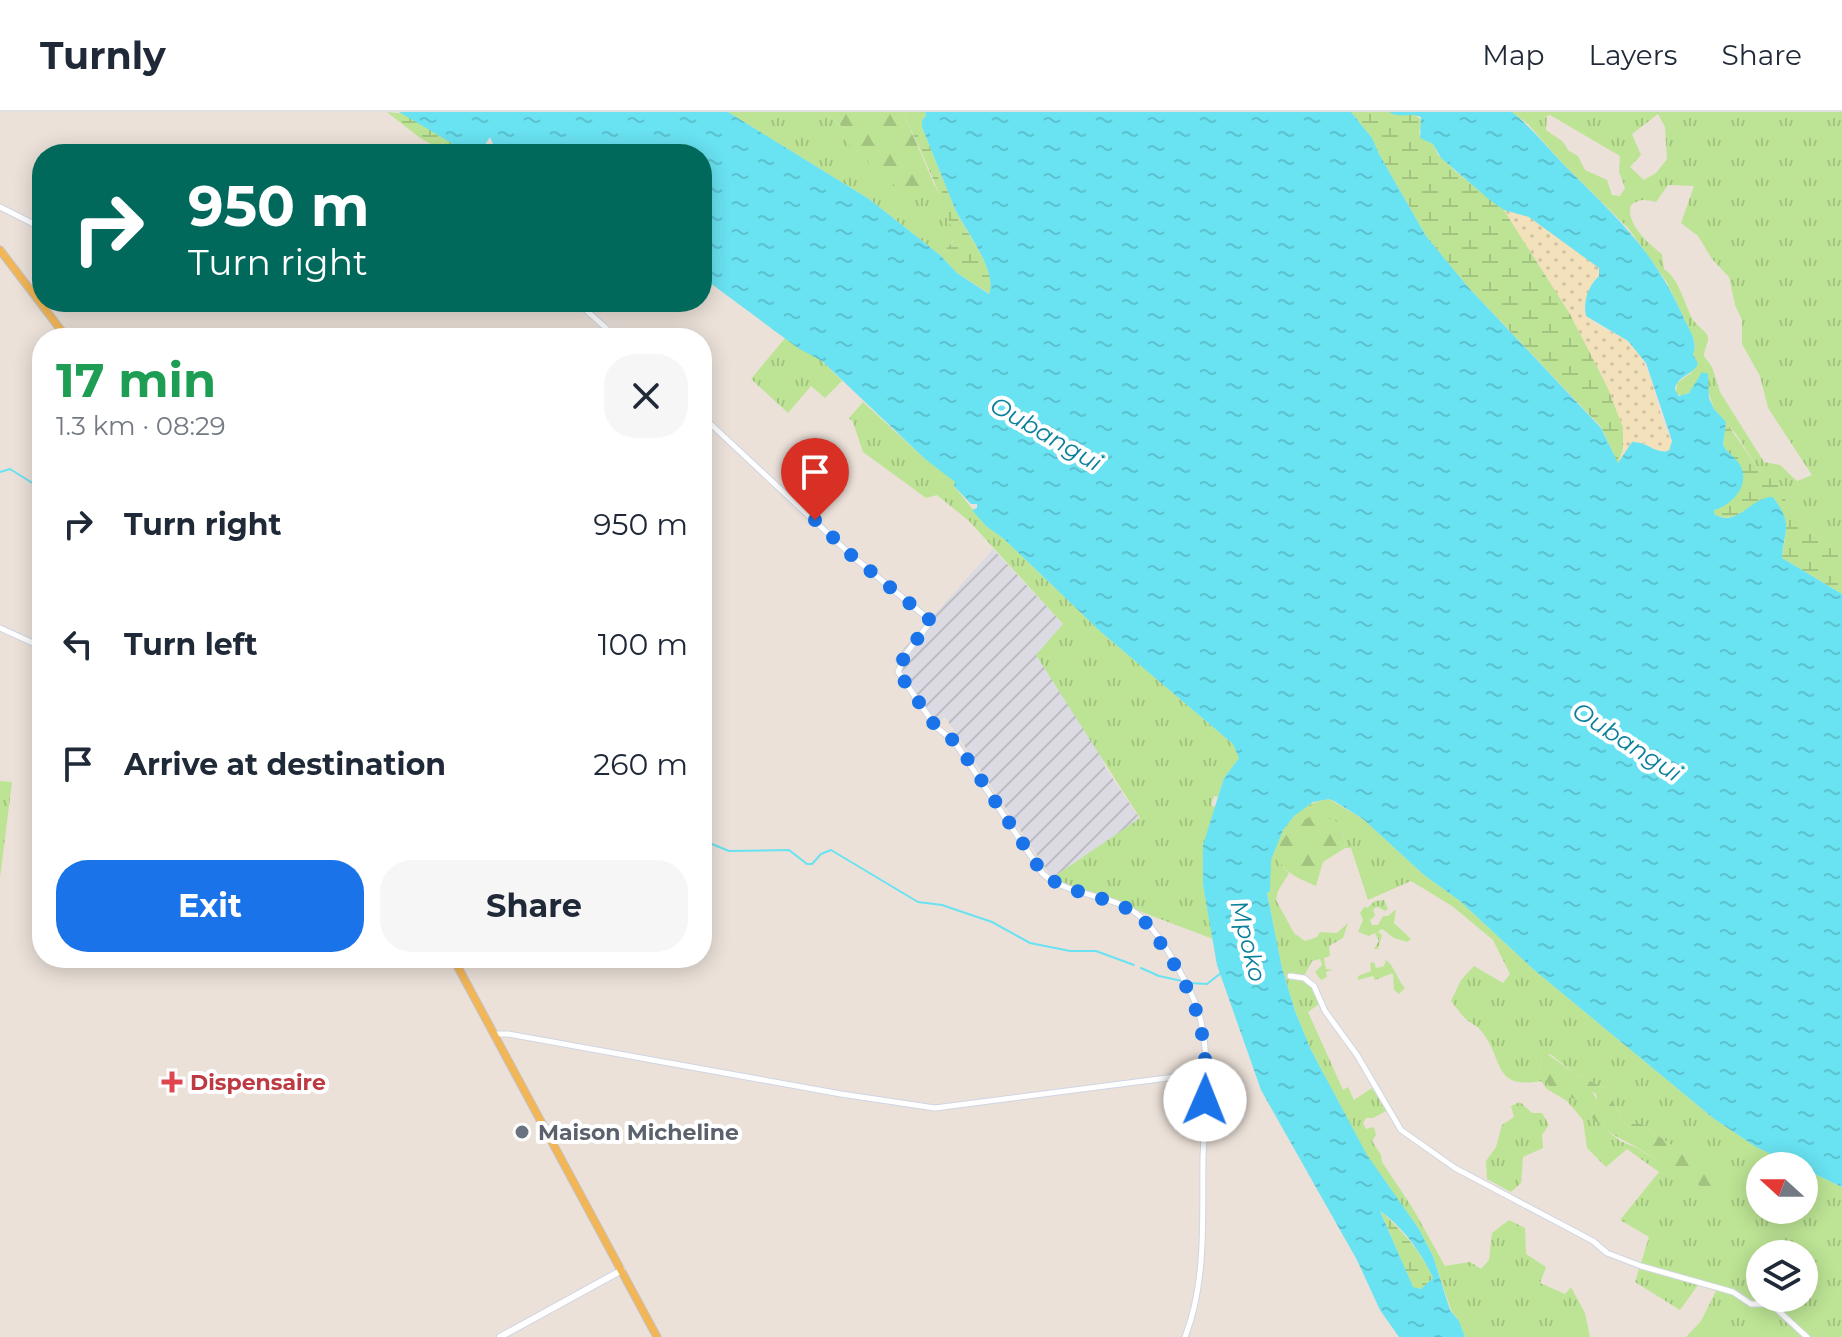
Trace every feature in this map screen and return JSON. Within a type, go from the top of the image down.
[{"type":"main road","points":[[0,250],[32,292]]},
{"type":"main road","points":[[47,312],[59,328]]},
{"type":"main road","points":[[458,968],[657,1337]]},
{"type":"main road","points":[[500,1337],[622,1270]]},
{"type":"street","points":[[0,207],[32,223]]},
{"type":"street","points":[[588,312],[606,328]]},
{"type":"street","points":[[712,425],[851,555],[931,621],[905,655],[898,672],[936,727],[954,741],[970,763],[1043,874],[1059,884],[1126,908],[1149,926],[1173,962],[1196,1006],[1203,1031],[1206,1073],[1199,1280],[1185,1337]]},
{"type":"street","points":[[0,628],[32,642]]},
{"type":"street","points":[[1290,976],[1304,978],[1314,986],[1325,1011],[1357,1055],[1395,1123],[1455,1168],[1593,1241],[1607,1253],[1726,1290],[1751,1304],[1771,1304],[1807,1337]]},
{"type":"street","points":[[494,1034],[935,1108],[1206,1073]]},
{"type":"shaded area","points":[[993,549],[1063,624],[1105,767],[1140,819],[1052,878],[945,717],[937,724],[894,660]]},
{"type":"green space","points":[[387,112],[405,114],[454,144],[431,144]]},
{"type":"green space","points":[[728,112],[824,112],[930,198],[934,184],[950,221],[952,242],[940,255],[869,199]]},
{"type":"green space","points":[[824,112],[903,112],[934,184],[930,198],[892,184],[869,167],[866,149],[848,145],[844,128]]},
{"type":"green space","points":[[903,112],[925,112],[922,127],[955,209],[985,262],[991,284],[990,294],[957,273],[940,255],[953,241],[953,232]]},
{"type":"green space","points":[[1351,112],[1403,115],[1410,112],[1422,120],[1421,138],[1433,144],[1438,155],[1455,171],[1504,210],[1570,314],[1607,386],[1623,427],[1623,449],[1618,464],[1601,427],[1468,287],[1426,236],[1372,138]]},
{"type":"green space","points":[[1511,112],[1842,112],[1842,557],[1793,516],[1778,485],[1757,467],[1736,434],[1714,409],[1707,388],[1699,377],[1692,391],[1682,396],[1676,393],[1677,383],[1698,364],[1693,354],[1694,339],[1666,281],[1628,228],[1564,165],[1528,124]],"holes":[[[1658,114],[1665,127],[1667,159],[1656,173],[1644,180],[1630,167],[1641,155],[1632,134]],[[1547,116],[1620,156],[1619,172],[1625,188],[1620,196],[1612,195],[1607,180],[1585,170],[1578,156],[1546,130]],[[1668,185],[1694,186],[1681,223],[1698,236],[1712,259],[1729,277],[1742,320],[1742,344],[1760,376],[1768,408],[1812,475],[1797,481],[1780,465],[1764,462],[1720,392],[1712,367],[1704,356],[1707,335],[1694,321],[1677,285],[1664,269],[1662,254],[1639,232],[1631,219],[1631,205],[1643,200],[1656,202]]]},
{"type":"green space","points":[[785,338],[822,361],[842,381],[825,398],[811,386],[788,413],[751,379]]},
{"type":"green space","points":[[863,402],[925,459],[956,482],[954,486],[986,526],[1004,539],[1101,632],[1233,744],[1239,758],[1224,778],[1218,797],[1214,796],[1211,805],[1215,807],[1203,885],[1213,939],[1052,878],[1140,818],[1036,655],[1063,624],[969,521],[937,495],[926,498],[863,452],[849,418]]},
{"type":"green space","points":[[1726,422],[1757,467],[1778,485],[1793,516],[1842,557],[1842,594],[1782,558],[1785,521],[1773,497],[1737,515],[1722,517],[1714,514],[1714,510],[1734,496],[1742,473],[1723,445]]},
{"type":"green space","points":[[0,781],[12,782],[0,878]]},
{"type":"green space","points":[[1329,799],[1363,819],[1424,875],[1460,901],[1533,969],[1713,1118],[1767,1152],[1746,1152],[1746,1224],[1818,1224],[1818,1176],[1842,1187],[1842,1337],[1686,1337],[1701,1321],[1716,1291],[1698,1285],[1680,1310],[1635,1282],[1649,1237],[1620,1220],[1659,1172],[1627,1149],[1606,1167],[1587,1148],[1583,1120],[1567,1101],[1547,1089],[1541,1081],[1525,1083],[1507,1077],[1481,1030],[1465,1018],[1451,1001],[1461,980],[1474,966],[1503,983],[1510,974],[1493,940],[1452,906],[1411,881],[1368,900],[1351,848],[1345,848],[1343,831],[1283,867],[1289,873],[1276,900],[1294,933],[1305,941],[1317,937],[1320,932],[1337,933],[1348,923],[1343,938],[1329,946],[1330,956],[1324,958],[1326,969],[1333,970],[1326,972],[1327,977],[1321,980],[1315,972],[1322,965],[1320,959],[1312,961],[1302,980],[1312,988],[1319,1004],[1308,1012],[1343,1090],[1348,1087],[1354,1100],[1372,1088],[1386,1111],[1366,1118],[1363,1123],[1366,1129],[1374,1127],[1376,1135],[1372,1141],[1382,1162],[1445,1266],[1470,1262],[1481,1269],[1489,1260],[1492,1233],[1509,1220],[1525,1228],[1526,1254],[1546,1267],[1540,1283],[1565,1294],[1571,1287],[1585,1313],[1590,1337],[1465,1337],[1419,1229],[1367,1156],[1311,1050],[1295,1011],[1282,968],[1267,893],[1270,891],[1270,861],[1275,846],[1290,820],[1302,810]],"holes":[[[1550,1054],[1574,1073],[1606,1089],[1625,1124],[1642,1124],[1685,1155],[1739,1177],[1738,1188],[1698,1185],[1620,1141],[1591,1117],[1597,1100],[1591,1090],[1540,1073],[1542,1057]]]},
{"type":"green space","points":[[1309,817],[1334,819],[1343,831],[1345,848],[1323,862],[1316,886],[1291,873],[1281,864],[1278,856],[1288,833]]},
{"type":"green space","points":[[1384,900],[1388,909],[1373,909],[1375,916],[1370,920],[1372,925],[1378,925],[1383,916],[1396,909],[1394,923],[1411,939],[1407,942],[1394,938],[1382,929],[1378,932],[1382,935],[1378,949],[1374,949],[1379,941],[1375,933],[1369,936],[1358,932],[1363,920],[1360,913],[1365,906],[1367,908],[1375,901]]},
{"type":"green space","points":[[1386,960],[1405,988],[1399,994],[1394,990],[1393,973],[1375,980],[1373,976],[1358,980],[1358,976],[1371,971],[1370,963],[1374,962],[1376,968],[1384,966]]},
{"type":"green space","points":[[1546,1053],[1574,1073],[1606,1089],[1625,1124],[1642,1124],[1685,1155],[1736,1172],[1741,1183],[1738,1188],[1715,1191],[1702,1187],[1603,1128],[1591,1117],[1596,1094],[1586,1088],[1581,1099],[1576,1100],[1550,1087],[1540,1073],[1542,1057]]},
{"type":"green space","points":[[1520,1102],[1532,1113],[1542,1113],[1549,1125],[1542,1135],[1543,1148],[1523,1157],[1521,1183],[1511,1192],[1487,1179],[1486,1161],[1496,1147],[1502,1125],[1514,1117],[1511,1106]]},
{"type":"green space","points":[[1380,1210],[1410,1241],[1428,1268],[1433,1278],[1421,1289],[1413,1288]]},
{"type":"sand","points":[[1504,210],[1529,217],[1599,268],[1599,276],[1594,281],[1584,311],[1593,322],[1623,338],[1638,353],[1650,377],[1672,441],[1669,451],[1654,450],[1645,443],[1625,451],[1618,464],[1623,449],[1623,427],[1607,386],[1570,314]]},
{"type":"water","points":[[399,112],[728,112],[869,199],[940,255],[957,273],[989,294],[991,285],[985,263],[955,209],[922,127],[925,112],[1351,112],[1372,138],[1426,236],[1468,287],[1601,428],[1618,463],[1632,442],[1669,451],[1672,441],[1646,363],[1628,341],[1586,316],[1587,294],[1599,276],[1599,268],[1529,217],[1504,210],[1491,201],[1441,158],[1433,144],[1420,138],[1421,117],[1389,112],[1512,112],[1645,251],[1692,334],[1695,344],[1693,354],[1698,364],[1678,382],[1675,390],[1679,396],[1689,393],[1702,372],[1708,374],[1709,398],[1726,422],[1723,445],[1743,472],[1738,493],[1727,504],[1714,510],[1714,514],[1730,518],[1758,501],[1773,497],[1786,521],[1782,558],[1842,594],[1842,1187],[1818,1176],[1818,1152],[1767,1152],[1713,1118],[1533,969],[1460,901],[1424,875],[1363,819],[1329,799],[1313,802],[1294,816],[1283,830],[1271,860],[1270,891],[1267,893],[1282,968],[1311,1050],[1367,1155],[1419,1229],[1433,1256],[1450,1310],[1459,1321],[1465,1337],[1399,1337],[1380,1310],[1357,1260],[1261,1090],[1217,965],[1203,885],[1203,845],[1224,778],[1239,758],[1233,744],[1101,632],[1004,539],[986,526],[972,510],[977,508],[977,504],[971,504],[954,486],[955,482],[925,459],[822,361],[798,348],[712,284],[712,144],[493,144],[490,137],[485,144],[453,144]],"holes":[[[1380,1211],[1411,1241],[1433,1278],[1421,1289],[1413,1287]]]},
{"type":"waterway","points":[[0,472],[10,469],[32,483]]},
{"type":"waterway","points":[[712,844],[729,851],[789,850],[807,864],[812,864],[821,854],[831,850],[918,902],[942,905],[992,922],[1030,943],[1070,951],[1096,951],[1134,965]]},
{"type":"waterway","points":[[1141,968],[1182,981]]},
{"type":"waterway","points":[[1190,983],[1207,984],[1221,973]]},
{"type":"place","name":"Dispensaire","points":[[172,1082]]},
{"type":"place","name":"Maison Micheline","points":[[522,1132]]},
{"type":"route","points":[[815,520],[851,555],[931,621],[905,655],[898,672],[936,727],[954,741],[979,774],[1043,874],[1059,884],[1133,911],[1144,920],[1161,944],[1192,996],[1200,1018],[1206,1055],[1205,1100]]},
{"type":"water label","name":"Oubangui","points":[[1046,434]]},
{"type":"water label","name":"Oubangui","points":[[1627,742]]},
{"type":"water label","name":"Mpoko","points":[[1248,941]]}]
